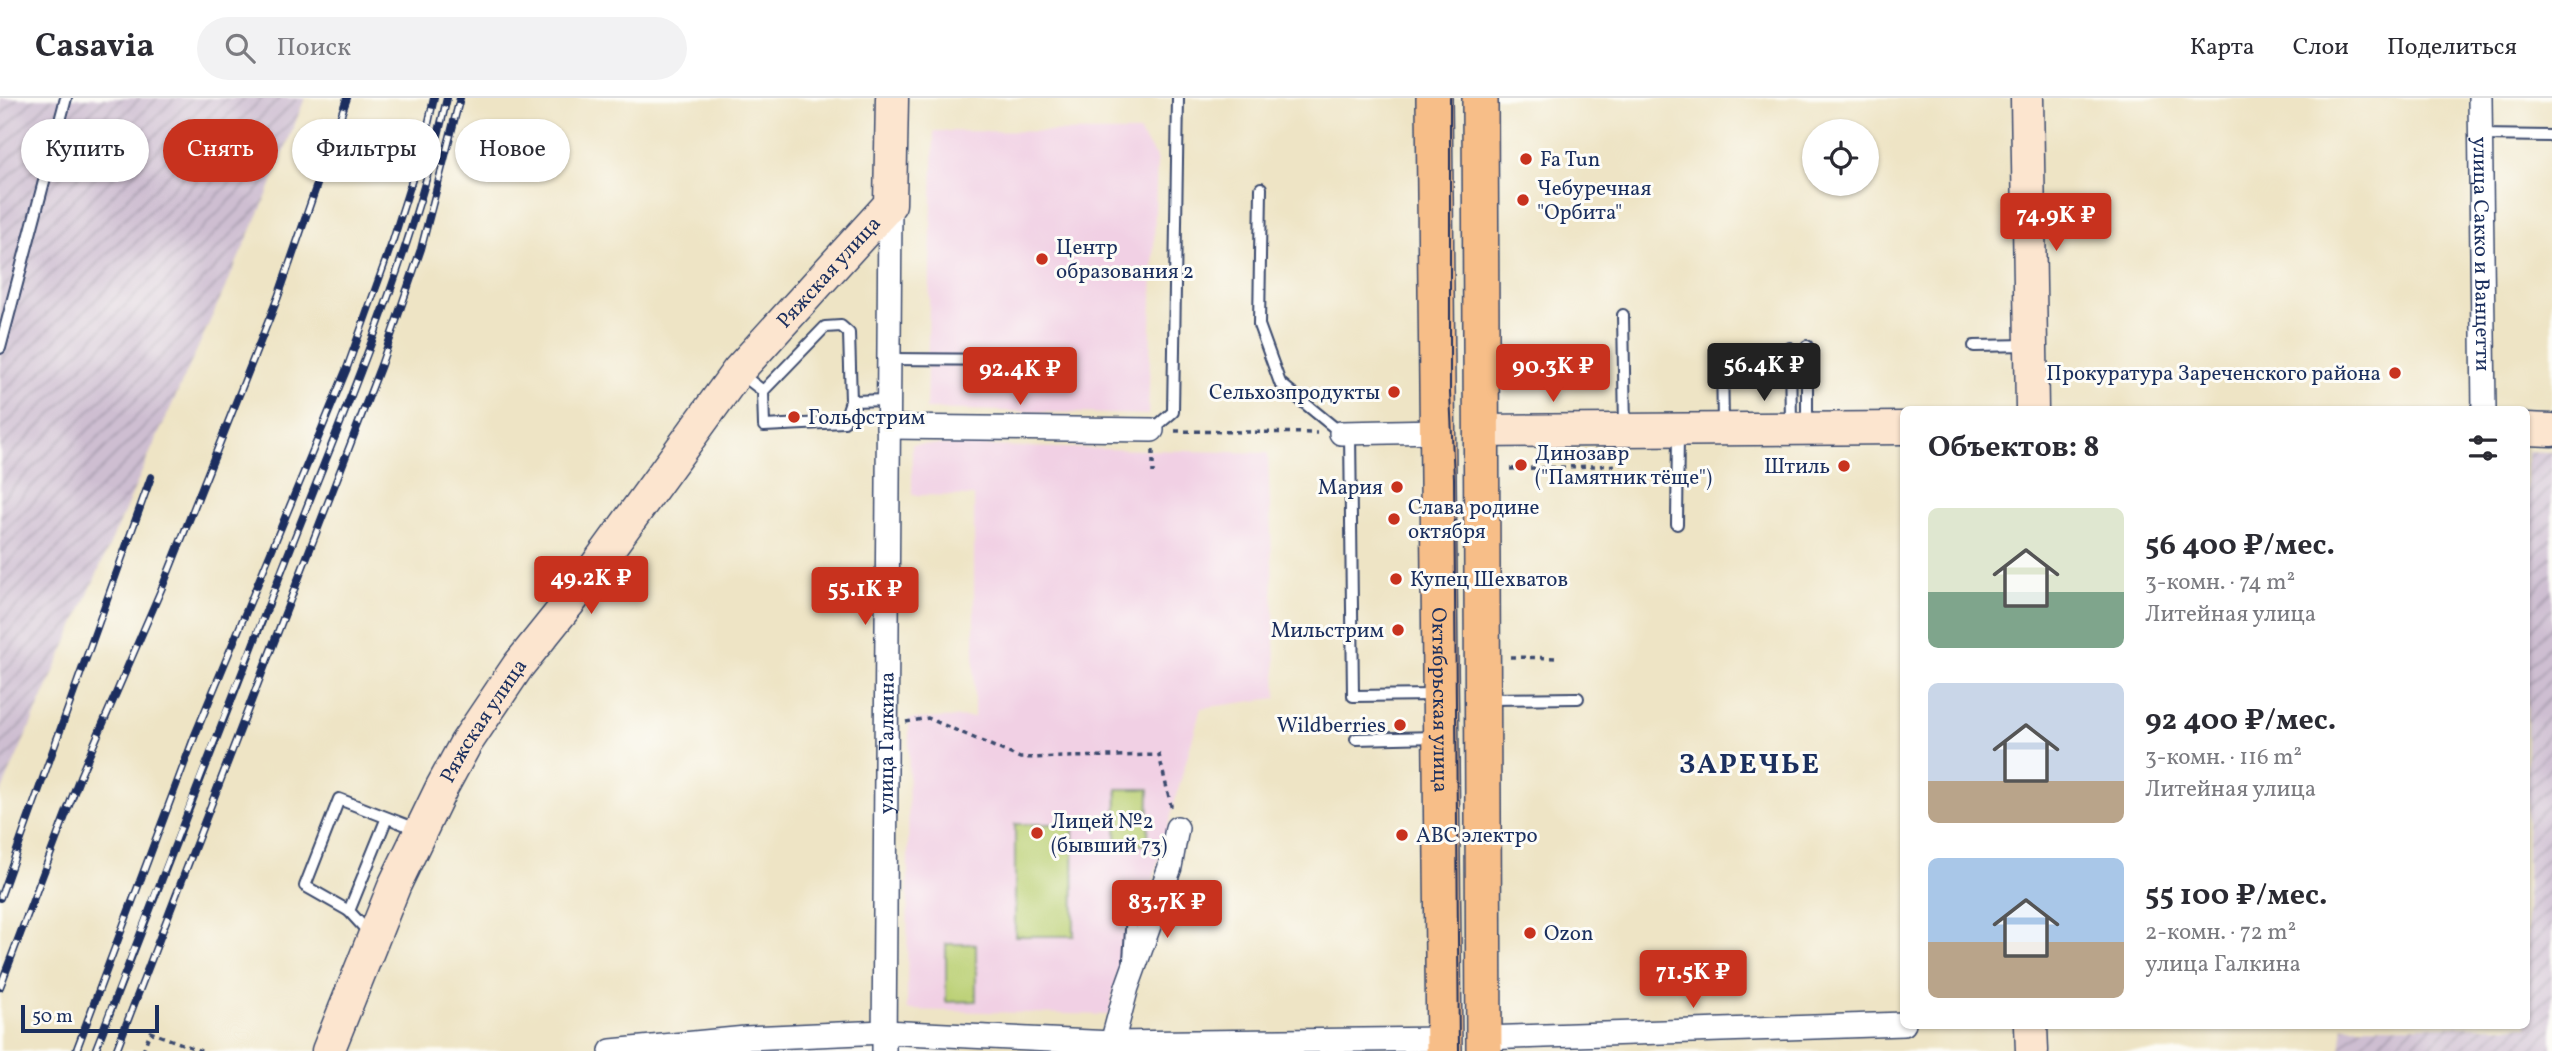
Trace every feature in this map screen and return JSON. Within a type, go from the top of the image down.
[{"type":"main road","name":"Октябрьская улица","points":[[1434,98],[1444,1045]]},
{"type":"main road","name":"Октябрьская улица","points":[[1480,98],[1484,1045]]},
{"type":"main road","points":[[1438,431],[1481,431]]},
{"type":"main road","points":[[1444,1045],[1484,1045]]},
{"type":"street","name":"улица Галкина","points":[[884,1042],[892,98]]},
{"type":"street","points":[[2027,98],[2032,406]]},
{"type":"street","name":"улица Сакко и Ванцетти","points":[[2480,98],[2484,406]]},
{"type":"street","name":"Ряжская улица","points":[[328,1051],[396,884],[466,743],[518,666],[575,595],[738,371],[890,204]]},
{"type":"street","points":[[888,427],[1152,430]]},
{"type":"street","points":[[1481,431],[1900,428]]},
{"type":"street","points":[[2530,429],[2552,430]]},
{"type":"street","points":[[1346,433],[1438,431]]},
{"type":"street","points":[[1112,1043],[1127,987],[1170,867],[1177,828]]},
{"type":"street","points":[[1484,1045],[1900,1024]]},
{"type":"street","points":[[2032,1029],[2032,1051]]},
{"type":"street","points":[[611,1051],[746,1038],[884,1042],[1444,1045]]},
{"type":"lane","points":[[0,348],[66,98]]},
{"type":"lane","points":[[1152,430],[1173,412],[1178,98]]},
{"type":"lane","points":[[2480,135],[2552,136]]},
{"type":"lane","points":[[1261,188],[1259,325],[1280,383],[1346,433],[1353,696],[1441,695]]},
{"type":"lane","points":[[1623,315],[1625,430]]},
{"type":"lane","points":[[836,326],[849,333],[851,401],[844,422],[764,426],[763,391],[825,327],[836,326]]},
{"type":"lane","points":[[1974,346],[2031,345]]},
{"type":"lane","points":[[1799,429],[1807,346]]},
{"type":"lane","points":[[1790,348],[1799,429]]},
{"type":"lane","points":[[1722,355],[1723,429]]},
{"type":"lane","points":[[888,359],[1020,360]]},
{"type":"lane","points":[[738,371],[763,391]]},
{"type":"lane","points":[[851,401],[888,400]]},
{"type":"lane","points":[[1677,524],[1678,430]]},
{"type":"lane","points":[[1482,699],[1578,698]]},
{"type":"lane","points":[[1356,740],[1441,736]]},
{"type":"lane","points":[[374,938],[349,911],[306,888],[305,883],[339,799],[386,820],[421,831]]},
{"type":"lane","points":[[349,911],[386,820]]},
{"type":"lane","points":[[1127,987],[1133,899]]},
{"type":"path","points":[[1153,473],[1152,430],[1346,433]]},
{"type":"path","points":[[1510,469],[1621,465]]},
{"type":"path","points":[[1510,657],[1559,657]]},
{"type":"path","points":[[886,724],[928,718],[1020,758],[1159,755],[1177,828]]},
{"type":"path","points":[[143,1051],[150,1031],[201,1051]]},
{"type":"shaded area","points":[[0,98],[305,98],[297,119],[292,119],[292,131],[278,167],[278,119],[163,119],[163,182],[272,182],[0,795]]},
{"type":"shaded area","name":"Центр образования 2","points":[[934,131],[1139,132],[1157,158],[1148,415],[926,409]]},
{"type":"shaded area","name":"Лицей №2 (бывший 73)","points":[[912,444],[1268,453],[1277,698],[1201,708],[1134,948],[1121,953],[1109,1015],[907,1010],[909,719],[974,717],[974,496],[912,495]]},
{"type":"shaded area","points":[[2530,451],[2552,452],[2552,1051],[2340,1051],[2343,1029],[2530,1029]]},
{"type":"green space","points":[[1117,789],[1149,789],[1148,845],[1116,845]]},
{"type":"green space","points":[[1015,824],[1073,824],[1074,936],[1015,936]]},
{"type":"green space","points":[[946,944],[976,944],[976,1001],[946,1002]]},
{"type":"tram line","points":[[1450,98],[1450,393],[1454,478],[1459,1051]]},
{"type":"railway","points":[[0,987],[81,774],[164,583],[278,297],[347,98]]},
{"type":"railway","points":[[76,1051],[195,735],[347,368],[393,240],[425,139],[434,98]]},
{"type":"railway","points":[[95,1051],[378,326],[416,213],[447,98]]},
{"type":"railway","points":[[116,1051],[381,365],[421,249],[460,98]]},
{"type":"railway","points":[[0,898],[151,477]]},
{"type":"place","name":"Fa Tun","points":[[1526,159]]},
{"type":"place","name":"Чебуречная \"Орбита\"","points":[[1523,200]]},
{"type":"place","name":"Центр образования 2","points":[[1042,259]]},
{"type":"place","name":"Прокуратура Зареченского района","points":[[2395,373]]},
{"type":"place","name":"Сельхозпродукты","points":[[1394,392]]},
{"type":"place","name":"Гольфстрим","points":[[794,417]]},
{"type":"place","name":"Динозавр (\"Памятник тёще\")","points":[[1521,465]]},
{"type":"place","name":"Штиль","points":[[1844,466]]},
{"type":"place","name":"Мария","points":[[1397,487]]},
{"type":"place","name":"Слава родине октября","points":[[1394,519]]},
{"type":"place","name":"Купец Шехватов","points":[[1396,579]]},
{"type":"place","name":"Мильстрим","points":[[1398,630]]},
{"type":"place","name":"Wildberries","points":[[1400,725]]},
{"type":"place","name":"Лицей №2 (бывший 73)","points":[[1037,833]]},
{"type":"place","name":"АВС электро","points":[[1402,835]]},
{"type":"place","name":"Ozon","points":[[1530,933]]},
{"type":"district","name":"ЗАРЕЧЬЕ","points":[[1750,763]]}]
